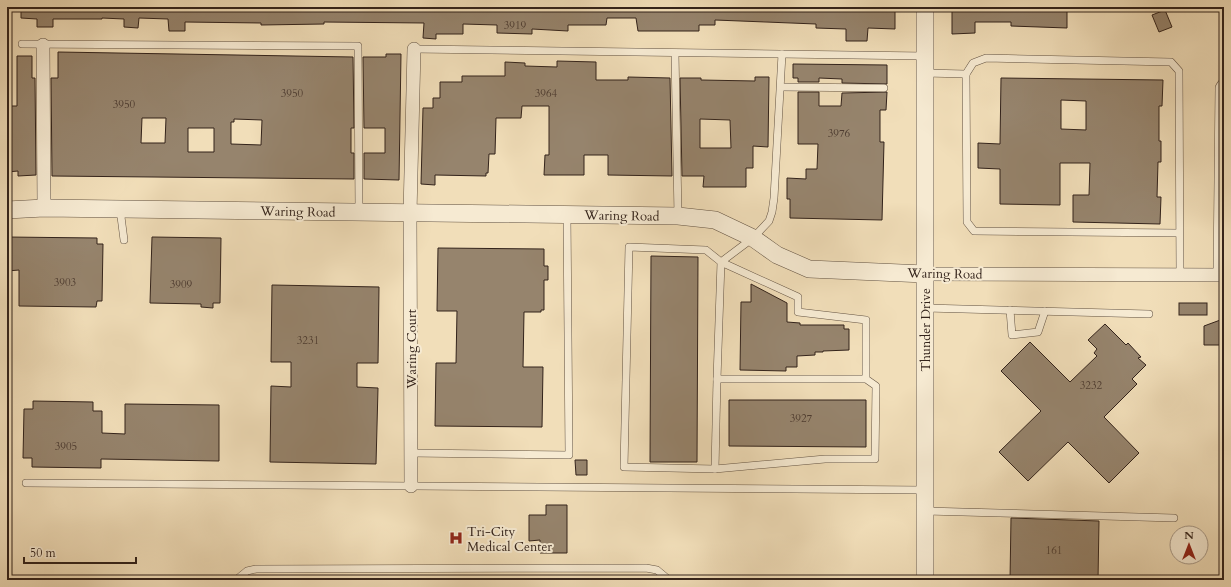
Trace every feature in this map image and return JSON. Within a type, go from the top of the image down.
[{"type":"street","name":"Thunder Drive","points":[[925,7],[925,580]]},
{"type":"street","points":[[43,44],[44,208]]},
{"type":"street","name":"Waring Court","points":[[410,486],[410,213],[414,49]]},
{"type":"street","points":[[1222,275],[1222,88],[1224,85]]},
{"type":"street","name":"Waring Road","points":[[7,210],[44,208],[678,216],[715,220],[753,238],[777,256],[809,269],[925,274],[1222,275]]},
{"type":"lane","points":[[22,44],[358,46],[359,212]]},
{"type":"lane","points":[[414,49],[925,56]]},
{"type":"lane","points":[[675,53],[678,216]]},
{"type":"lane","points":[[721,262],[753,238],[769,221],[774,198],[782,54]]},
{"type":"lane","points":[[1179,233],[974,231],[967,222],[966,74],[972,63],[986,58],[1171,62],[1179,71],[1180,274]]},
{"type":"lane","points":[[925,73],[966,74]]},
{"type":"lane","points":[[780,87],[884,88]]},
{"type":"lane","points":[[120,209],[124,240]]},
{"type":"lane","points":[[410,452],[569,455],[567,214]]},
{"type":"lane","points":[[717,380],[866,379],[876,386],[875,459],[825,459],[715,469],[624,467],[629,247],[706,250],[721,262],[798,297],[798,312],[866,320],[866,379]]},
{"type":"lane","points":[[715,469],[721,262]]},
{"type":"lane","points":[[925,308],[1149,314]]},
{"type":"lane","points":[[1010,310],[1012,335],[1038,332],[1046,311]]},
{"type":"lane","points":[[26,483],[925,490]]},
{"type":"lane","points":[[925,511],[1174,518]]},
{"type":"lane","points":[[1224,528],[1224,580]]},
{"type":"lane","points":[[236,580],[247,571],[256,569],[623,568],[657,570],[669,580]]},
{"type":"building","points":[[21,7],[895,7],[895,29],[868,28],[867,41],[846,41],[846,29],[816,28],[816,24],[715,20],[715,25],[699,25],[699,31],[638,31],[636,18],[607,18],[606,25],[568,25],[568,31],[532,29],[532,34],[497,33],[497,25],[463,24],[463,34],[436,34],[436,39],[423,38],[424,23],[324,22],[324,24],[261,25],[261,23],[185,22],[185,31],[169,31],[168,19],[139,18],[138,28],[124,27],[124,19],[102,18],[53,19],[53,27],[37,27],[37,19],[21,18]]},
{"type":"building","points":[[952,7],[1067,7],[1067,28],[1011,26],[1011,22],[975,22],[975,33],[952,34]]},
{"type":"building","points":[[1165,10],[1172,27],[1159,32],[1152,15]]},
{"type":"building","points":[[58,52],[353,57],[354,128],[351,128],[351,153],[354,153],[354,179],[52,176],[51,78],[58,78]],"holes":[[[142,118],[166,118],[165,143],[141,143]],[[234,119],[262,120],[261,145],[231,144],[231,122],[234,122]],[[188,128],[214,128],[214,152],[188,152]]]},
{"type":"building","points":[[386,54],[401,54],[399,180],[364,179],[364,153],[385,153],[385,128],[364,128],[363,57],[386,57]]},
{"type":"building","points":[[17,56],[32,56],[32,78],[35,78],[36,175],[18,176],[18,171],[7,172],[7,106],[17,106]]},
{"type":"building","points":[[557,61],[596,62],[596,80],[628,80],[628,77],[670,78],[672,176],[608,175],[608,155],[584,155],[584,175],[544,175],[545,155],[549,155],[549,106],[522,106],[521,118],[496,118],[495,154],[489,154],[488,173],[486,173],[486,176],[435,175],[435,185],[421,184],[423,108],[433,108],[433,98],[440,98],[440,82],[462,82],[462,76],[505,76],[505,62],[525,63],[525,66],[557,67]]},
{"type":"building","points":[[793,64],[887,65],[887,84],[842,83],[842,79],[819,78],[819,82],[798,82],[798,78],[793,78]]},
{"type":"building","points":[[755,77],[769,77],[768,147],[753,146],[753,168],[746,168],[746,187],[703,187],[704,176],[682,176],[680,78],[755,81]],"holes":[[[700,119],[730,120],[731,148],[700,148]]]},
{"type":"building","points":[[1001,78],[1163,80],[1162,106],[1159,106],[1159,141],[1161,141],[1161,162],[1158,162],[1157,197],[1161,197],[1160,224],[1073,222],[1073,195],[1089,195],[1090,163],[1060,163],[1060,205],[1000,204],[1000,169],[978,168],[978,143],[1000,144]],"holes":[[[1061,100],[1086,101],[1086,130],[1061,129]]]},
{"type":"building","points":[[798,92],[819,92],[819,106],[841,106],[842,93],[887,92],[886,110],[880,110],[880,142],[884,142],[882,220],[790,218],[790,199],[787,199],[787,178],[806,179],[806,169],[817,169],[818,144],[798,144]]},
{"type":"building","points":[[7,237],[97,238],[97,244],[103,244],[102,301],[97,301],[96,307],[19,306],[19,270],[7,271]]},
{"type":"building","points":[[152,237],[221,238],[220,303],[213,303],[213,308],[201,307],[201,304],[150,303]]},
{"type":"building","points":[[438,248],[544,249],[544,266],[548,266],[548,280],[544,280],[544,310],[541,310],[541,312],[524,312],[523,367],[543,367],[542,427],[435,426],[436,363],[456,363],[457,311],[437,311]]},
{"type":"building","points":[[651,256],[698,257],[697,462],[650,462]]},
{"type":"building","points":[[751,284],[787,303],[787,322],[800,323],[800,325],[844,325],[844,329],[849,329],[849,350],[823,351],[815,352],[815,355],[797,356],[797,367],[786,367],[786,371],[740,370],[741,302],[751,302]]},
{"type":"building","points":[[272,285],[379,287],[378,363],[357,363],[357,387],[378,388],[376,464],[270,462],[271,386],[291,387],[291,362],[271,362]]},
{"type":"building","points":[[1179,303],[1207,303],[1207,315],[1179,315]]},
{"type":"building","points":[[1223,319],[1224,345],[1204,345],[1204,326]]},
{"type":"building","points":[[1105,324],[1126,345],[1128,343],[1141,357],[1138,358],[1146,365],[1132,379],[1137,384],[1104,417],[1139,453],[1109,483],[1068,442],[1028,481],[999,452],[1041,411],[1001,371],[1030,342],[1070,382],[1097,356],[1094,353],[1097,349],[1088,340]]},
{"type":"building","points":[[729,400],[866,400],[866,447],[729,446]]},
{"type":"building","points":[[33,401],[93,402],[93,411],[102,411],[102,433],[125,434],[125,404],[219,405],[219,461],[101,459],[101,468],[32,467],[32,458],[23,458],[24,409],[33,409]]},
{"type":"building","points":[[575,460],[587,460],[587,475],[576,475]]},
{"type":"building","points":[[546,505],[567,505],[567,553],[540,553],[540,540],[529,541],[529,515],[546,515]]},
{"type":"building","points":[[1011,518],[1099,521],[1098,580],[1010,580]]},
{"type":"place","name":"Tri-City Medical Center","points":[[456,538]]}]
